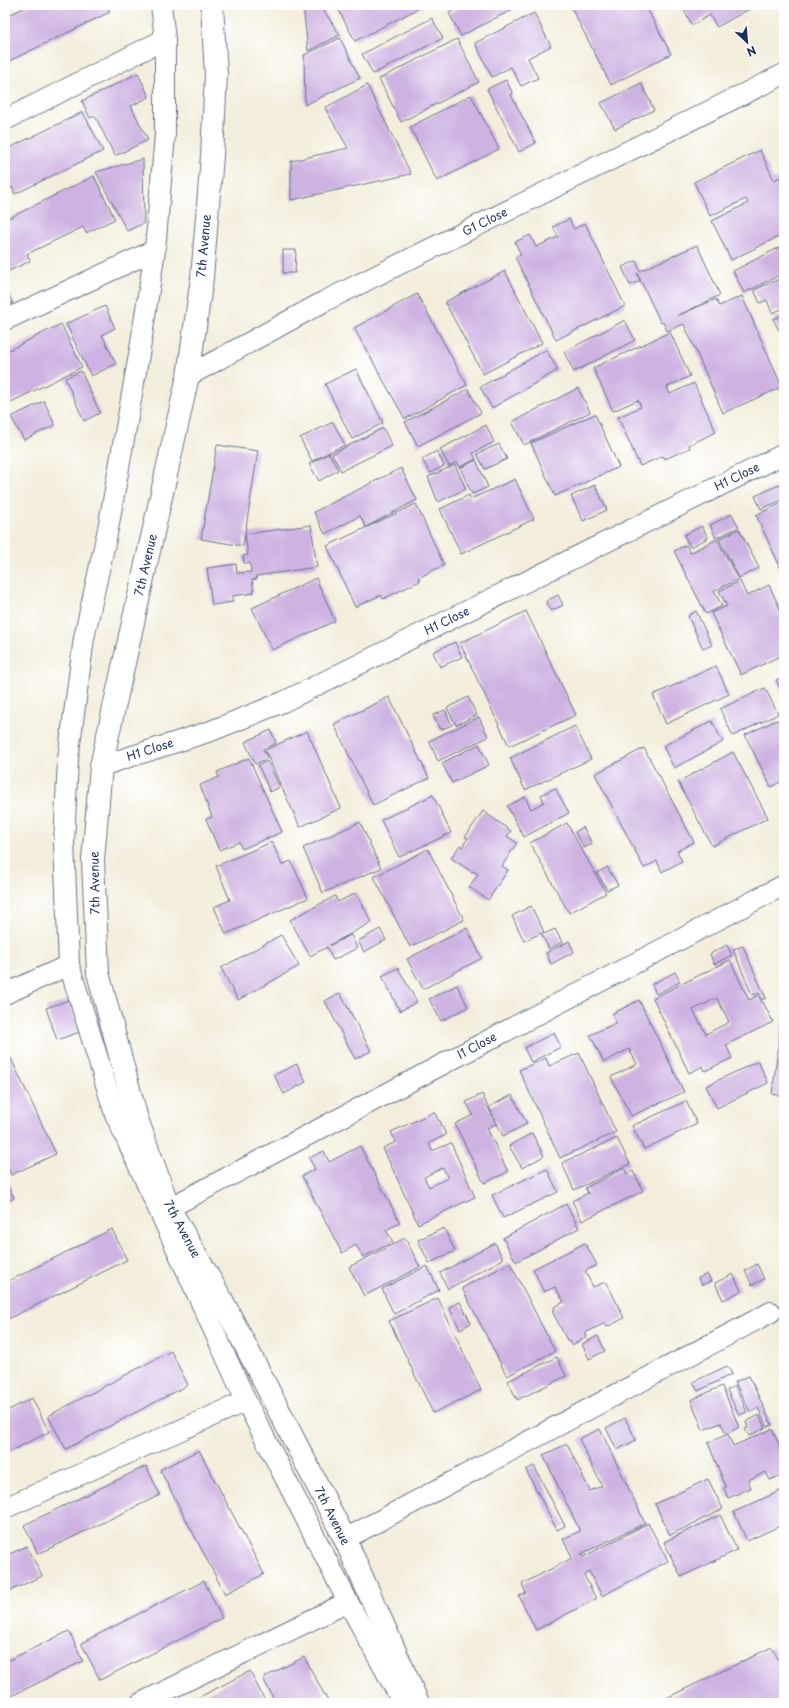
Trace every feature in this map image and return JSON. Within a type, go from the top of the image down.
[{"type":"main road","name":"7th Avenue","points":[[212,5],[216,75],[212,156],[202,278],[188,376],[101,766],[93,860],[98,973],[137,1119],[169,1208],[223,1302],[345,1539],[418,1703]]},
{"type":"street","points":[[161,5],[165,39],[165,136],[155,250],[140,349],[108,529],[84,638],[68,759],[64,842],[69,965],[115,1114],[246,1401],[348,1602],[403,1703]]},
{"type":"street","points":[[5,120],[165,39]]},
{"type":"street","name":"G1 Close","points":[[188,376],[325,301],[784,74]]},
{"type":"street","points":[[5,320],[155,250]]},
{"type":"street","name":"H1 Close","points":[[101,766],[211,731],[282,702],[784,454]]},
{"type":"street","name":"I1 Close","points":[[169,1208],[784,885]]},
{"type":"street","points":[[5,994],[69,965]]},
{"type":"street","points":[[345,1539],[771,1312]]},
{"type":"street","points":[[5,1508],[246,1401]]},
{"type":"street","points":[[141,1703],[348,1602]]},
{"type":"building","points":[[30,5],[107,5],[110,12],[5,63],[5,17]]},
{"type":"building","points":[[303,5],[320,5],[340,35],[308,51]]},
{"type":"building","points":[[336,5],[425,5],[355,41]]},
{"type":"building","points":[[464,5],[521,5],[461,36],[449,13]]},
{"type":"building","points":[[570,5],[645,5],[671,54],[611,85]]},
{"type":"building","points":[[681,5],[747,5],[749,9],[717,27],[710,15],[692,25]]},
{"type":"building","points":[[534,13],[551,46],[528,58],[538,78],[521,86],[511,67],[492,77],[475,43]]},
{"type":"building","points":[[432,18],[443,38],[373,74],[362,54]]},
{"type":"building","points":[[340,38],[360,78],[305,105],[304,55]]},
{"type":"building","points":[[457,39],[479,82],[401,122],[379,79]]},
{"type":"building","points":[[138,73],[149,97],[131,106],[148,140],[115,156],[95,116],[90,118],[82,101]]},
{"type":"building","points":[[506,80],[513,94],[511,95],[536,143],[519,152],[487,89]]},
{"type":"building","points":[[641,83],[654,110],[615,129],[601,103]]},
{"type":"building","points":[[367,85],[411,174],[291,200],[291,161],[348,148],[325,108]]},
{"type":"building","points":[[471,95],[499,149],[437,181],[410,127]]},
{"type":"building","points":[[83,112],[103,151],[15,194],[12,187],[5,191],[5,150]]},
{"type":"building","points":[[760,150],[774,180],[784,176],[784,234],[731,260],[712,221],[748,203],[746,199],[710,216],[694,182]]},
{"type":"building","points":[[143,159],[144,223],[127,231],[96,172]]},
{"type":"building","points":[[94,176],[115,219],[86,233],[83,227],[27,254],[30,261],[5,273],[5,220]]},
{"type":"building","points":[[569,219],[574,229],[585,223],[625,306],[556,340],[515,257],[521,255],[515,242],[530,235],[536,247],[558,237],[553,227]]},
{"type":"building","points":[[697,245],[720,295],[677,316],[716,299],[719,306],[742,296],[782,387],[723,413],[684,324],[667,331],[663,322],[661,323],[637,273],[640,281],[630,285],[622,267],[636,261],[640,271]]},
{"type":"building","points":[[784,245],[784,273],[744,293],[733,271]]},
{"type":"building","points":[[283,250],[296,250],[295,273],[283,273]]},
{"type":"building","points":[[505,271],[542,343],[483,374],[445,302]]},
{"type":"building","points":[[784,277],[784,315],[782,309],[772,313],[767,300],[760,303],[754,290]]},
{"type":"building","points":[[5,287],[13,303],[5,307]]},
{"type":"building","points":[[417,294],[467,385],[405,419],[354,328]]},
{"type":"building","points":[[105,306],[115,328],[102,335],[116,364],[91,376],[66,324]]},
{"type":"building","points":[[784,315],[784,328],[779,330],[773,319]]},
{"type":"building","points":[[625,320],[635,340],[574,372],[564,352]]},
{"type":"building","points":[[61,324],[82,367],[5,405],[5,352]]},
{"type":"building","points":[[670,332],[690,376],[667,387],[670,394],[694,383],[716,432],[689,445],[690,448],[665,459],[663,456],[640,466],[618,417],[641,407],[638,400],[613,411],[593,368]]},
{"type":"building","points":[[546,350],[558,370],[492,408],[480,387]]},
{"type":"building","points":[[356,369],[383,423],[352,439],[325,384]]},
{"type":"building","points":[[81,371],[100,413],[84,421],[65,378]]},
{"type":"building","points":[[578,388],[590,412],[524,445],[512,422]]},
{"type":"building","points":[[468,389],[481,413],[418,446],[405,422]]},
{"type":"building","points":[[44,401],[55,425],[24,440],[11,417]]},
{"type":"building","points":[[595,414],[619,467],[555,496],[531,443]]},
{"type":"building","points":[[333,422],[345,445],[312,461],[300,438]]},
{"type":"building","points":[[486,425],[494,442],[473,453],[476,459],[460,467],[457,462],[449,466],[440,449]]},
{"type":"building","points":[[383,428],[392,446],[341,471],[332,454]]},
{"type":"building","points":[[499,444],[507,459],[485,469],[477,454]]},
{"type":"building","points":[[217,445],[258,451],[245,534],[311,525],[317,567],[256,576],[257,579],[252,580],[254,593],[232,596],[233,602],[212,605],[207,568],[236,564],[237,573],[251,572],[250,563],[244,563],[243,556],[248,555],[245,535],[243,546],[201,539]]},
{"type":"building","points":[[437,451],[444,466],[430,473],[422,459]]},
{"type":"building","points":[[329,453],[338,470],[319,481],[309,464]]},
{"type":"building","points":[[476,460],[488,487],[472,494],[460,468]]},
{"type":"building","points":[[455,465],[466,489],[438,502],[428,477]]},
{"type":"building","points":[[401,468],[417,500],[366,527],[360,516],[325,534],[314,512]]},
{"type":"building","points":[[515,479],[534,519],[461,554],[440,509],[469,495],[471,499]]},
{"type":"building","points":[[595,485],[607,510],[583,521],[571,496]]},
{"type":"building","points":[[779,485],[784,495],[784,499],[761,509],[755,496]]},
{"type":"building","points":[[784,502],[784,575],[756,515]]},
{"type":"building","points":[[416,504],[444,565],[418,578],[420,581],[383,599],[381,595],[355,607],[327,546]]},
{"type":"building","points":[[732,514],[739,527],[716,538],[710,525]]},
{"type":"building","points":[[702,526],[708,538],[690,547],[684,535]]},
{"type":"building","points":[[739,529],[759,568],[739,578],[719,539]]},
{"type":"building","points":[[717,539],[738,579],[714,591],[722,606],[706,614],[674,551],[686,545],[690,553]]},
{"type":"building","points":[[316,578],[335,621],[272,650],[252,608]]},
{"type":"building","points":[[740,581],[747,596],[769,585],[784,617],[784,654],[741,675],[711,613],[727,606],[719,591]]},
{"type":"building","points":[[558,595],[563,605],[551,611],[546,601]]},
{"type":"building","points":[[526,611],[576,715],[509,746],[460,643]]},
{"type":"building","points":[[696,611],[712,645],[703,649],[688,616]]},
{"type":"building","points":[[455,642],[462,657],[440,667],[433,652]]},
{"type":"building","points":[[716,666],[729,694],[666,724],[653,695]]},
{"type":"building","points":[[784,677],[784,691],[782,692],[776,680]]},
{"type":"building","points":[[765,688],[778,714],[733,736],[720,709]]},
{"type":"building","points":[[389,697],[429,778],[373,805],[334,724]]},
{"type":"building","points":[[468,697],[477,715],[456,725],[447,708]]},
{"type":"building","points":[[445,710],[452,725],[440,730],[433,715]]},
{"type":"building","points":[[479,717],[488,737],[438,761],[429,741]]},
{"type":"building","points":[[777,720],[784,735],[784,780],[771,787],[745,735]]},
{"type":"building","points":[[712,721],[723,742],[674,768],[663,746]]},
{"type":"building","points":[[575,726],[591,759],[525,790],[510,758]]},
{"type":"building","points":[[271,730],[276,743],[263,749],[267,758],[255,764],[245,742]]},
{"type":"building","points":[[307,731],[341,808],[300,827],[265,750]]},
{"type":"building","points":[[479,744],[489,765],[452,783],[442,763]]},
{"type":"building","points":[[644,748],[694,842],[677,851],[682,861],[662,872],[657,861],[644,868],[595,774]]},
{"type":"building","points":[[733,752],[768,818],[712,846],[678,782]]},
{"type":"building","points":[[249,758],[282,832],[242,849],[239,842],[219,850],[206,819],[212,817],[200,785],[219,777],[217,772]]},
{"type":"building","points":[[267,761],[280,787],[270,792],[258,765]]},
{"type":"building","points":[[555,788],[569,813],[524,837],[507,806],[525,797],[531,809],[544,802],[541,795]]},
{"type":"building","points":[[433,795],[451,833],[399,857],[381,820]]},
{"type":"building","points":[[483,811],[511,831],[507,836],[517,843],[502,866],[508,870],[488,900],[469,887],[478,874],[473,871],[472,872],[451,858],[460,845],[462,847],[468,838],[465,837]]},
{"type":"building","points":[[360,822],[381,868],[323,893],[303,848]]},
{"type":"building","points":[[567,823],[606,893],[569,913],[530,843]]},
{"type":"building","points":[[583,827],[592,844],[584,848],[575,832]]},
{"type":"building","points":[[272,842],[282,865],[291,861],[308,898],[226,934],[214,907],[230,900],[216,866]]},
{"type":"building","points":[[428,849],[464,920],[410,947],[374,877]]},
{"type":"building","points":[[607,867],[618,885],[607,890],[597,873]]},
{"type":"building","points":[[356,893],[372,922],[330,945],[351,935],[357,948],[333,960],[327,947],[310,956],[290,920],[335,896],[338,902]]},
{"type":"building","points":[[531,906],[544,932],[524,941],[512,916]]},
{"type":"building","points":[[467,928],[482,958],[423,989],[407,959]]},
{"type":"building","points":[[380,929],[386,940],[364,952],[358,941]]},
{"type":"building","points":[[555,929],[562,942],[549,949],[542,935]]},
{"type":"building","points":[[281,935],[299,966],[238,1000],[221,968]]},
{"type":"building","points":[[569,941],[574,952],[551,964],[546,953]]},
{"type":"building","points":[[727,945],[732,955],[714,964],[710,954]]},
{"type":"building","points":[[743,946],[766,998],[762,1000],[759,993],[752,995],[733,949]]},
{"type":"building","points":[[730,960],[749,1000],[758,995],[773,1022],[726,1045],[732,1058],[705,1071],[703,1066],[689,1073],[653,998]],"holes":[[[717,998],[729,1022],[706,1034],[693,1010]]]},
{"type":"building","points":[[398,968],[417,1002],[400,1011],[382,976]]},
{"type":"building","points":[[675,972],[680,982],[656,994],[652,984]]},
{"type":"building","points":[[457,985],[468,1007],[441,1021],[429,999]]},
{"type":"building","points":[[340,993],[371,1051],[355,1059],[325,1001]]},
{"type":"building","points":[[69,1000],[80,1032],[57,1040],[46,1008]]},
{"type":"building","points":[[639,1000],[684,1092],[631,1116],[611,1077],[637,1064],[629,1049],[604,1062],[590,1035],[616,1023],[612,1014]]},
{"type":"building","points":[[784,1013],[784,1096],[772,1094]]},
{"type":"building","points":[[554,1033],[561,1047],[531,1062],[524,1048]]},
{"type":"building","points":[[5,1046],[56,1154],[11,1175],[5,1161]]},
{"type":"building","points":[[579,1053],[616,1132],[560,1158],[519,1070],[546,1058],[549,1066]]},
{"type":"building","points":[[758,1061],[768,1083],[717,1108],[706,1086]]},
{"type":"building","points":[[297,1064],[306,1082],[284,1094],[274,1075]]},
{"type":"building","points":[[482,1094],[496,1124],[487,1128],[508,1172],[484,1183],[455,1124],[473,1115],[466,1102]]},
{"type":"building","points":[[512,1095],[527,1124],[503,1136],[489,1107]]},
{"type":"building","points":[[686,1101],[697,1124],[644,1149],[632,1126]]},
{"type":"building","points":[[434,1112],[446,1135],[429,1143],[432,1151],[451,1143],[475,1197],[418,1224],[383,1148],[396,1142],[391,1132]],"holes":[[[443,1168],[448,1178],[429,1187],[424,1177]]]},
{"type":"building","points":[[532,1133],[544,1156],[522,1168],[509,1146]]},
{"type":"building","points":[[617,1138],[630,1164],[574,1190],[562,1163]]},
{"type":"building","points":[[360,1146],[400,1223],[386,1230],[393,1242],[363,1257],[356,1245],[342,1253],[302,1176],[315,1169],[309,1158],[324,1151],[329,1162]]},
{"type":"building","points":[[624,1168],[627,1174],[633,1171],[643,1191],[582,1221],[572,1201],[588,1193],[585,1188]]},
{"type":"building","points":[[547,1169],[558,1192],[503,1218],[492,1195]]},
{"type":"building","points":[[5,1179],[14,1198],[5,1203]]},
{"type":"building","points":[[566,1204],[579,1228],[516,1262],[503,1238]]},
{"type":"building","points":[[444,1228],[455,1251],[429,1263],[418,1240]]},
{"type":"building","points":[[112,1229],[127,1260],[6,1320],[5,1283]]},
{"type":"building","points":[[405,1238],[420,1267],[364,1296],[349,1267]]},
{"type":"building","points":[[495,1243],[503,1259],[448,1289],[440,1273]]},
{"type":"building","points":[[585,1243],[597,1265],[585,1271],[593,1287],[605,1282],[607,1283],[624,1318],[607,1327],[605,1323],[585,1333],[587,1337],[572,1345],[570,1341],[568,1342],[552,1311],[555,1309],[554,1307],[564,1302],[555,1287],[544,1292],[533,1269]]},
{"type":"building","points":[[510,1263],[555,1351],[507,1376],[462,1288]]},
{"type":"building","points":[[757,1264],[764,1279],[752,1285],[745,1271]]},
{"type":"building","points":[[427,1266],[439,1290],[394,1314],[382,1289]]},
{"type":"building","points":[[707,1274],[711,1281],[702,1285],[698,1278]]},
{"type":"building","points":[[733,1274],[741,1291],[723,1300],[715,1283]]},
{"type":"building","points":[[438,1298],[481,1390],[433,1413],[389,1321]]},
{"type":"building","points":[[460,1302],[471,1323],[460,1329],[449,1307]]},
{"type":"building","points":[[598,1336],[605,1351],[589,1359],[582,1344]]},
{"type":"building","points":[[171,1351],[188,1385],[66,1449],[48,1416]]},
{"type":"building","points":[[557,1357],[566,1376],[517,1400],[508,1381]]},
{"type":"building","points":[[727,1366],[732,1374],[698,1391],[693,1382]]},
{"type":"building","points":[[749,1376],[772,1425],[767,1427],[758,1408],[750,1412],[735,1382]]},
{"type":"building","points":[[722,1386],[739,1427],[726,1434],[721,1423],[703,1430],[691,1400]]},
{"type":"building","points":[[735,1386],[747,1412],[739,1415],[727,1390]]},
{"type":"building","points":[[32,1398],[49,1432],[5,1454],[5,1412]]},
{"type":"building","points":[[759,1415],[765,1428],[749,1436],[745,1429],[748,1428],[746,1422]]},
{"type":"building","points":[[625,1418],[636,1440],[617,1450],[606,1428]]},
{"type":"building","points":[[600,1429],[645,1523],[581,1554],[583,1557],[648,1523],[668,1561],[602,1596],[589,1571],[584,1575],[596,1599],[536,1630],[519,1596],[526,1593],[522,1584],[572,1558],[563,1539],[580,1531],[543,1455],[567,1444],[590,1491],[602,1486],[579,1439]]},
{"type":"building","points":[[772,1429],[784,1457],[784,1474],[770,1480],[766,1472],[748,1480],[751,1488],[728,1498],[724,1488],[726,1487],[708,1443],[728,1434],[733,1446]]},
{"type":"building","points":[[199,1450],[264,1574],[225,1594],[160,1470]]},
{"type":"building","points":[[146,1466],[160,1495],[38,1554],[24,1525]]},
{"type":"building","points":[[534,1466],[565,1526],[557,1530],[526,1470]]},
{"type":"building","points":[[708,1479],[723,1509],[670,1535],[655,1504]]},
{"type":"building","points":[[784,1489],[784,1524],[747,1541],[734,1512]]},
{"type":"building","points":[[720,1515],[737,1550],[681,1577],[664,1542]]},
{"type":"building","points":[[27,1546],[42,1576],[5,1593],[5,1556]]},
{"type":"building","points":[[204,1581],[222,1618],[100,1680],[81,1643]]},
{"type":"building","points":[[69,1631],[83,1661],[5,1699],[5,1662]]},
{"type":"building","points":[[772,1647],[784,1671],[784,1703],[656,1703]]},
{"type":"building","points":[[304,1657],[329,1703],[276,1703],[263,1678]]},
{"type":"building","points":[[250,1671],[266,1703],[188,1703]]}]
